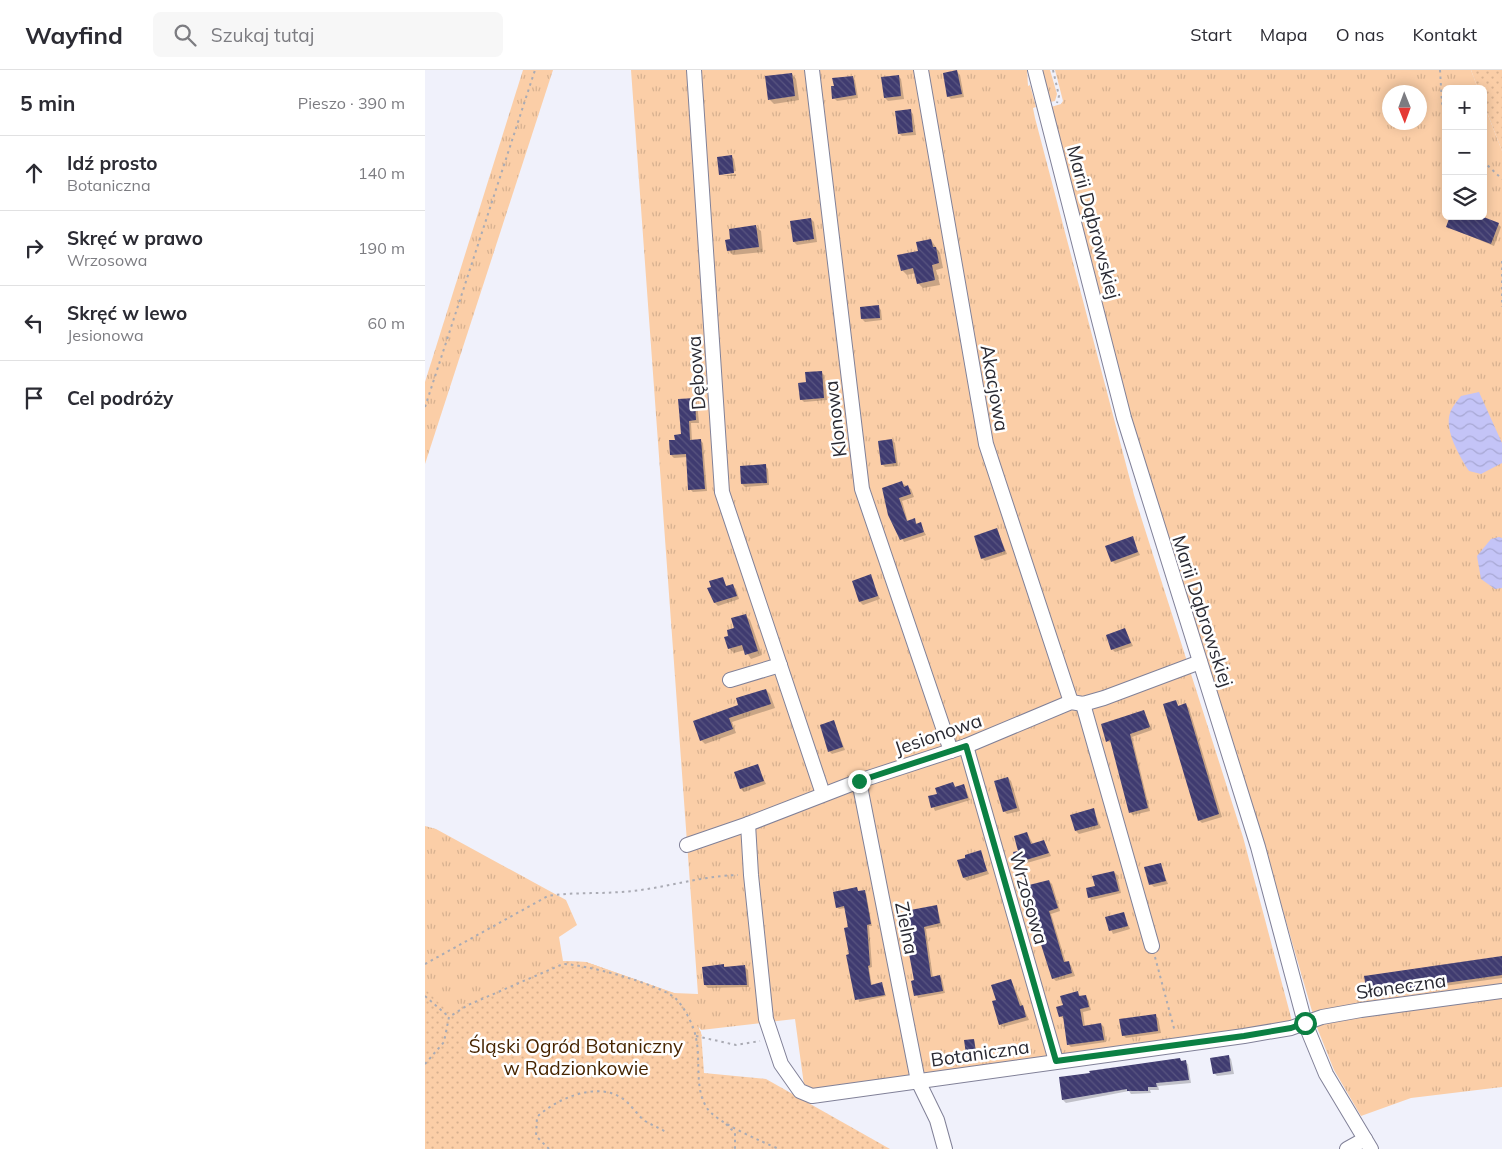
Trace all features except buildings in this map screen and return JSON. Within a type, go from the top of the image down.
[{"type":"street","name":"Dębowa","points":[[694,70],[723,492],[823,794]]},
{"type":"street","name":"Klonowa","points":[[811,70],[862,489],[951,751]]},
{"type":"street","name":"Akacjowa","points":[[921,70],[986,444],[1077,703],[1152,946]]},
{"type":"street","name":"Marii Dąbrowskiej","points":[[1035,70],[1124,418],[1258,846],[1305,1023],[1326,1074],[1368,1144]]},
{"type":"street","name":"Jesionowa","points":[[687,845],[748,824],[859,781],[966,746],[1077,703],[1104,698],[1200,662]]},
{"type":"street","points":[[730,680],[780,665]]},
{"type":"street","name":"Wrzosowa","points":[[966,746],[1056,1061]]},
{"type":"street","name":"Zielna","points":[[859,781],[918,1082],[937,1120],[945,1149]]},
{"type":"street","name":"Botaniczna","points":[[748,824],[751,875],[767,1019],[771,1039],[781,1064],[800,1091],[806,1094],[837,1094],[1253,1034],[1305,1023]]},
{"type":"street","name":"Słoneczna","points":[[1305,1023],[1322,1017],[1361,1010],[1502,992]]},
{"type":"street","points":[[1347,1149],[1368,1144]]},
{"type":"path","points":[[425,407],[535,70]]},
{"type":"path","points":[[1053,70],[1060,98],[1054,104]]},
{"type":"path","points":[[1440,70],[1442,105]]},
{"type":"path","points":[[1487,165],[1502,180]]},
{"type":"path","points":[[1502,262],[1502,307]]},
{"type":"path","points":[[425,964],[547,896],[570,892],[620,892],[662,887],[703,877],[751,875]]},
{"type":"path","points":[[1152,946],[1178,1044]]},
{"type":"path","points":[[425,1064],[444,1042],[449,1017],[468,1005],[555,967],[563,964],[578,964],[615,974],[675,998],[688,1017],[696,1036],[700,1091],[707,1110],[744,1134],[779,1149]]},
{"type":"path","points":[[425,996],[449,1017]]},
{"type":"path","points":[[696,1036],[736,1045],[771,1039]]},
{"type":"path","points":[[549,1149],[536,1136],[537,1117],[548,1107],[581,1094],[608,1091],[621,1097],[645,1120],[666,1132]]},
{"type":"path","points":[[725,1122],[735,1133],[735,1149]]},
{"type":"green space","points":[[523,70],[553,70],[425,464],[425,382]]},
{"type":"green space","points":[[631,70],[1027,70],[1028,86],[1030,85],[1036,107],[1033,108],[1035,118],[1134,495],[1243,837],[1292,1021],[1278,1025],[811,1089],[804,1085],[795,1019],[701,1030],[698,1026],[702,1036],[425,1149],[425,826],[436,829],[566,900],[577,925],[559,937],[563,961],[586,962],[674,993],[698,994]]},
{"type":"green space","points":[[1041,70],[1050,70],[1057,94],[1055,101],[1050,102]]},
{"type":"green space","points":[[1055,70],[1471,70],[1477,85],[1442,85],[1442,220],[1487,220],[1487,112],[1502,151],[1502,1087],[1411,1098],[1361,1116],[1334,1070],[1316,1025],[1261,835],[1137,440],[1051,107],[1061,104],[1063,101]]},
{"type":"green space","points":[[1471,70],[1502,70],[1502,151],[1487,112],[1487,85],[1477,85]]},
{"type":"green space","name":"Śląski Ogród Botaniczny w Radzionkowie","points":[[563,961],[586,962],[674,993],[701,1032],[704,1073],[766,1079],[890,1149],[425,1149],[425,989],[448,1012]]},
{"type":"water","points":[[1479,392],[1502,443],[1502,463],[1481,474],[1469,471],[1457,451],[1449,427],[1450,413],[1461,396]]},
{"type":"water","points":[[1502,538],[1502,588],[1495,589],[1481,579],[1477,556],[1491,539]]},
{"type":"route","points":[[859,781],[966,746],[1056,1061],[1244,1036],[1291,1028],[1305,1023]]}]
